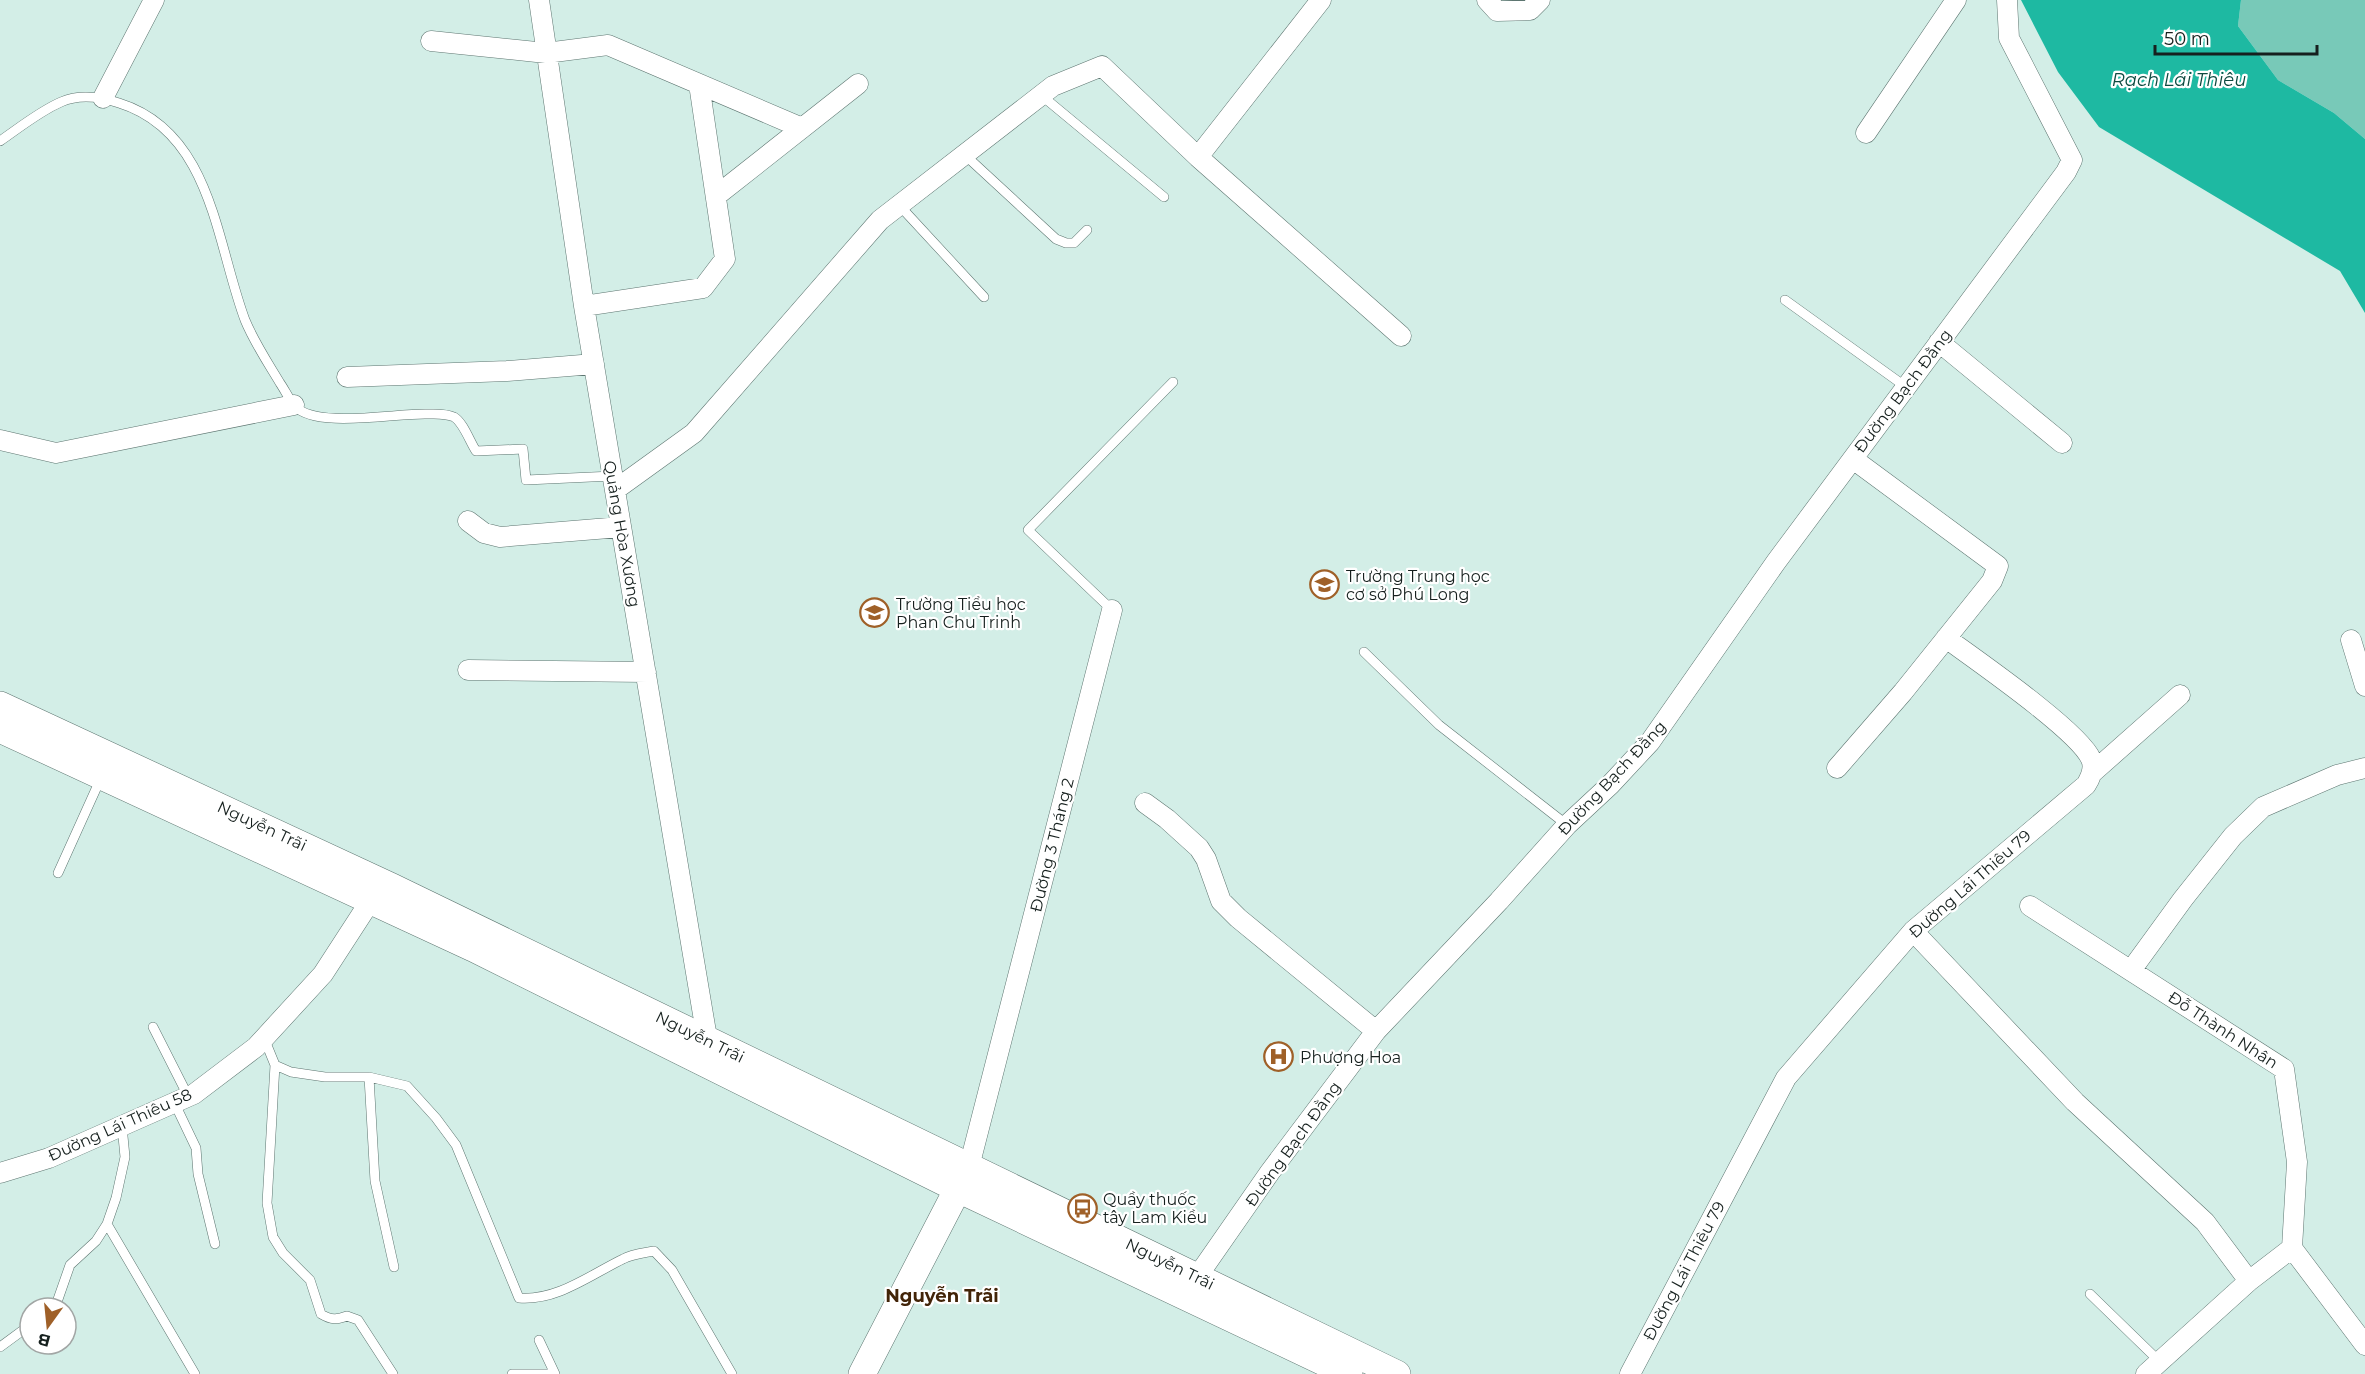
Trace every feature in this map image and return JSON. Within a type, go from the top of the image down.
[{"type":"main road","name":"Nguyễn Trãi","points":[[0,705],[247,831],[371,900],[712,1067],[1197,1277],[1349,1374]]},
{"type":"main road","name":"Nguyễn Trãi","points":[[0,729],[102,776],[392,887],[708,1041],[964,1178],[1325,1360],[1397,1374]]},
{"type":"main road","name":"Đường 3 Tháng 2","points":[[862,1374],[964,1178]]},
{"type":"street","points":[[103,98],[154,0]]},
{"type":"street","name":"Quảng Hòa Xương","points":[[539,0],[584,306],[712,1067]]},
{"type":"street","points":[[1198,157],[1321,0]]},
{"type":"street","points":[[1487,0],[1497,11],[1530,10],[1540,0]]},
{"type":"street","points":[[1866,133],[1956,0]]},
{"type":"street","name":"Đường Bạch Đằng","points":[[1197,1277],[1270,1172],[1376,1031],[1500,901],[1567,825],[1610,785],[1650,742],[1776,562],[2066,172],[2072,160],[2009,38],[2007,0]]},
{"type":"street","points":[[431,41],[546,53],[608,45],[802,128]]},
{"type":"street","points":[[614,483],[694,433],[872,229],[899,205],[1053,86],[1102,66],[1198,157],[1401,336]]},
{"type":"street","points":[[584,306],[703,288],[725,259],[699,84]]},
{"type":"street","points":[[716,196],[858,84]]},
{"type":"street","points":[[1939,342],[2062,443]]},
{"type":"street","points":[[347,377],[507,371],[594,364]]},
{"type":"street","points":[[0,440],[56,453],[294,405]]},
{"type":"street","points":[[1837,768],[1903,692],[1992,581],[1998,567],[1853,459]]},
{"type":"street","points":[[468,520],[484,533],[500,537],[621,527]]},
{"type":"street","name":"Đường 3 Tháng 2","points":[[964,1178],[1112,610]]},
{"type":"street","points":[[1946,638],[2044,712],[2078,742],[2091,759],[2092,773]]},
{"type":"street","points":[[2351,640],[2365,686]]},
{"type":"street","points":[[468,670],[646,672]]},
{"type":"street","name":"Đường Lái Thiêu 79","points":[[1630,1374],[1786,1078],[1913,931],[2086,785],[2092,773],[2180,695]]},
{"type":"street","points":[[2132,969],[2226,845],[2263,807],[2337,775],[2365,768]]},
{"type":"street","points":[[1146,803],[1199,848],[1206,859],[1221,901],[1238,918],[1376,1031]]},
{"type":"street","name":"Đường Lái Thiêu 58","points":[[0,1173],[49,1158],[181,1099],[248,1054],[323,974],[371,900]]},
{"type":"street","name":"Đỗ Thành Nhân","points":[[2030,906],[2132,969],[2196,1014],[2284,1069],[2297,1162],[2292,1248]]},
{"type":"street","points":[[1913,931],[2075,1101],[2205,1222],[2249,1281]]},
{"type":"street","points":[[2158,1370],[2249,1281],[2292,1248],[2365,1345]]},
{"type":"lane","points":[[1041,95],[1164,197]]},
{"type":"lane","points":[[0,141],[62,101],[86,97],[103,98],[128,106],[146,116],[183,148],[194,166],[208,197],[245,320],[257,345],[294,405],[303,413],[321,417],[357,418],[404,413],[445,414],[456,418],[476,451],[523,449],[526,480],[614,483]]},
{"type":"lane","points":[[965,155],[1056,239],[1074,243],[1088,230]]},
{"type":"lane","points":[[899,205],[984,297]]},
{"type":"lane","points":[[1785,300],[1906,387]]},
{"type":"lane","name":"Đường 3 Tháng 2","points":[[1112,610],[1028,530],[1173,382]]},
{"type":"lane","points":[[1364,652],[1439,725],[1567,825]]},
{"type":"lane","points":[[58,873],[102,776]]},
{"type":"lane","points":[[153,1027],[181,1099],[196,1148],[198,1174],[214,1244]]},
{"type":"lane","points":[[264,1038],[275,1065],[267,1203],[273,1237],[283,1253],[309,1280],[321,1314],[330,1319],[338,1320],[347,1316],[358,1320],[393,1374]]},
{"type":"lane","points":[[275,1065],[291,1072],[325,1077],[369,1077],[407,1086],[436,1118],[456,1145],[519,1298],[535,1299],[577,1284],[625,1258],[654,1251],[672,1270],[732,1374]]},
{"type":"lane","points":[[369,1077],[375,1181],[394,1267]]},
{"type":"lane","points":[[59,1296],[70,1265],[96,1241],[107,1224],[116,1198],[125,1157],[122,1124]]},
{"type":"lane","points":[[107,1224],[195,1374]]},
{"type":"lane","points":[[2090,1294],[2158,1370]]},
{"type":"lane","points":[[0,1347],[18,1334]]},
{"type":"lane","points":[[539,1340],[555,1374]]},
{"type":"lane","points":[[512,1374],[548,1374]]},
{"type":"shaded area","points":[[2241,0],[2365,0],[2365,139],[2334,113],[2278,80],[2238,26]]},
{"type":"water","name":"Rạch Lái Thiêu","points":[[2021,0],[2241,0],[2238,26],[2278,80],[2334,113],[2365,139],[2365,313],[2340,271],[2099,127],[2058,72]]},
{"type":"place","name":"Trường Trung học cơ sở Phú Long","points":[[1325,585]]},
{"type":"place","name":"Trường Tiểu học Phan Chu Trinh","points":[[875,613]]},
{"type":"place","name":"Phượng Hoa","points":[[1279,1057]]},
{"type":"place","name":"Quầy thuốc tây Lam Kiều","points":[[1082,1208]]},
{"type":"district","name":"Nguyễn Trãi","points":[[942,1296]]}]
